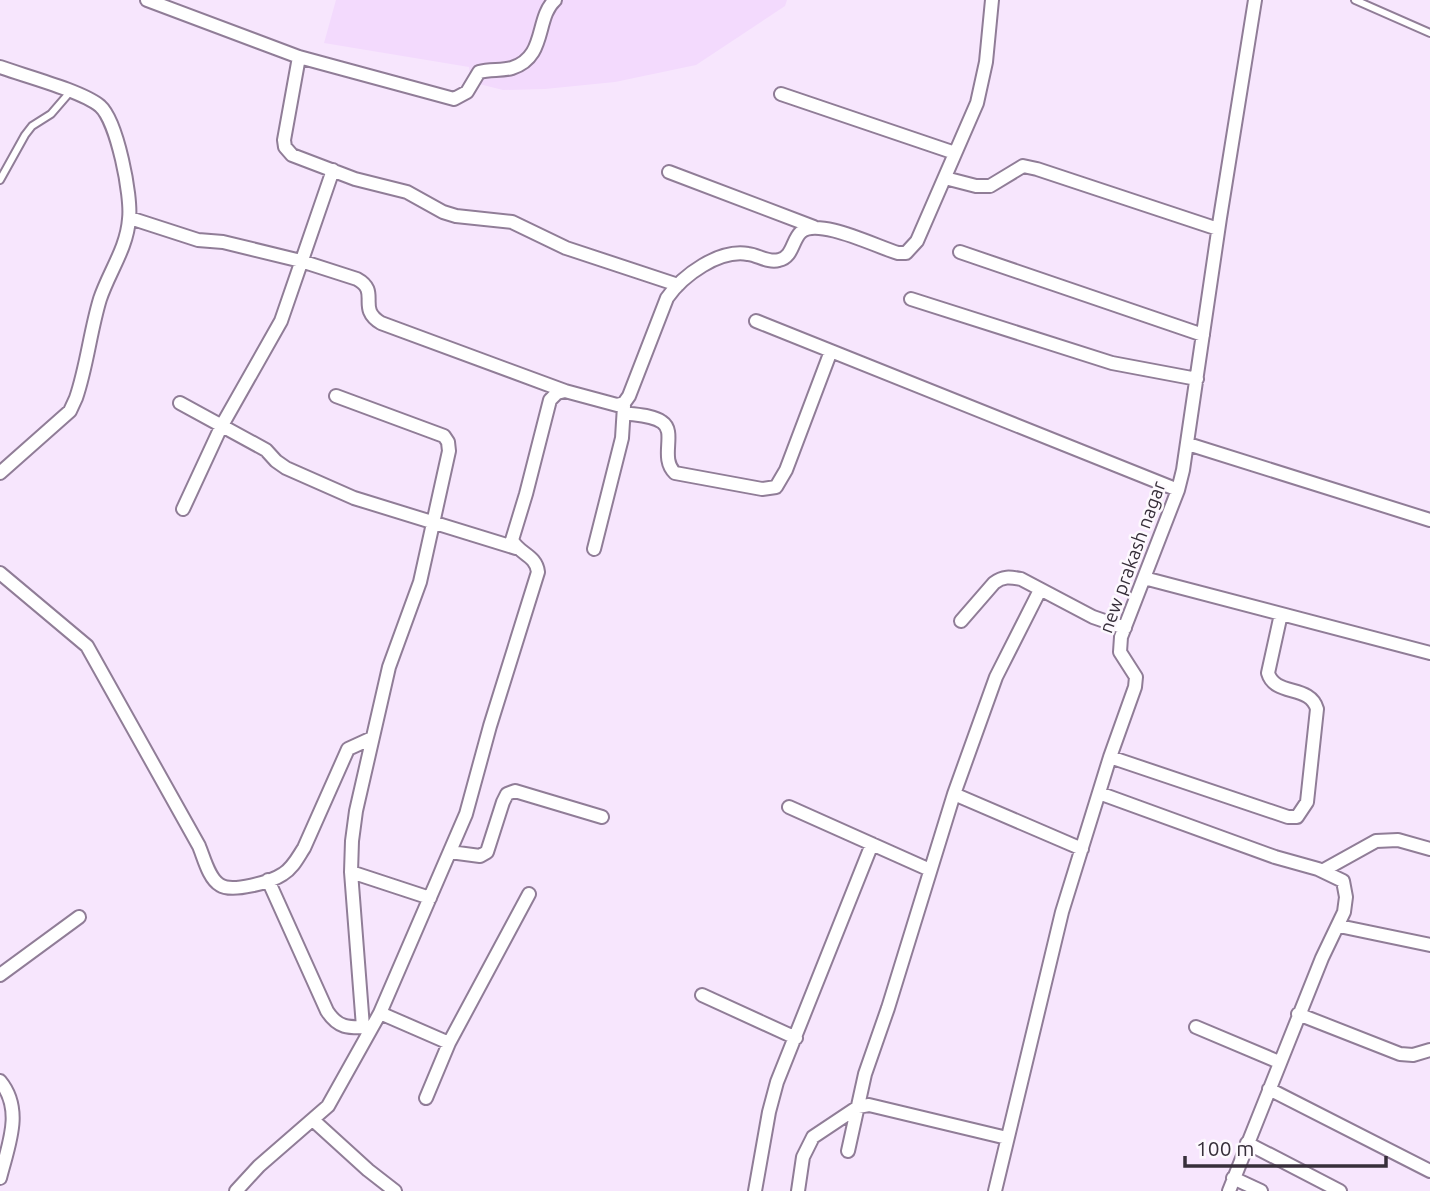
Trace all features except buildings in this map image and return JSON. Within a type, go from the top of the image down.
[{"type":"street","points":[[147,0],[299,57],[454,99],[467,92],[479,72],[515,67],[523,62],[539,43],[549,6],[555,0]]},
{"type":"street","points":[[594,549],[615,472],[624,408],[667,298],[695,271],[725,254],[743,253],[778,261],[785,258],[804,229],[835,230],[886,249],[906,253],[917,241],[977,103],[986,62],[992,0]]},
{"type":"street","name":"new prakash nagar","points":[[995,1191],[1046,973],[1110,757],[1135,687],[1136,677],[1120,652],[1125,628],[1178,489],[1188,444],[1218,229],[1255,0]]},
{"type":"street","points":[[299,57],[284,140],[285,148],[292,155],[407,192],[443,212],[456,216],[512,222],[578,252],[678,285]]},
{"type":"street","points":[[0,67],[70,92],[101,107],[110,121],[121,160],[130,218],[122,250],[100,299],[76,398],[70,411],[0,472]]},
{"type":"street","points":[[781,94],[955,153]]},
{"type":"street","points":[[945,178],[976,186],[989,186],[1023,166],[1218,229]]},
{"type":"street","points":[[183,509],[221,427],[281,321],[333,170]]},
{"type":"street","points":[[669,172],[814,228]]},
{"type":"street","points":[[130,218],[198,240],[223,242],[301,261],[365,283],[369,298],[368,308],[372,317],[381,323],[565,391],[611,403],[663,422],[669,437],[669,468],[675,473],[769,489],[776,487],[786,470],[831,351]]},
{"type":"street","points":[[960,252],[1203,335]]},
{"type":"street","points":[[911,299],[1112,363],[1197,379]]},
{"type":"street","points":[[756,321],[1178,489]]},
{"type":"street","points":[[516,548],[512,540],[513,531],[526,494],[546,409],[557,393],[565,391]]},
{"type":"street","points":[[336,396],[444,436],[449,451],[420,582],[389,667],[356,811],[351,872],[368,1027]]},
{"type":"street","points":[[180,403],[266,450],[286,468],[354,498],[516,548],[533,559],[538,572],[490,726],[472,798],[380,1013],[368,1027],[334,1097],[313,1120],[259,1166],[236,1191]]},
{"type":"street","points":[[1188,444],[1430,520]]},
{"type":"street","points":[[0,573],[88,646],[199,846],[214,880],[221,886],[230,889],[268,880],[284,873],[295,863],[348,748],[372,738]]},
{"type":"street","points":[[961,621],[1000,578],[1011,577],[1021,579],[1093,617],[1125,628]]},
{"type":"street","points":[[1144,578],[1430,653]]},
{"type":"street","points":[[848,1151],[865,1073],[954,794],[996,677],[1040,590]]},
{"type":"street","points":[[1110,757],[1288,817],[1297,817],[1307,802],[1317,709],[1308,696],[1276,686],[1270,681],[1268,673],[1281,614]]},
{"type":"street","points":[[450,852],[480,856],[487,852],[503,802],[507,794],[515,791],[602,817]]},
{"type":"street","points":[[1099,793],[1275,857],[1322,871],[1343,881],[1346,897],[1339,926],[1298,1014],[1231,1185],[1261,1191]]},
{"type":"street","points":[[954,794],[1082,849]]},
{"type":"street","points":[[789,807],[930,870]]},
{"type":"street","points":[[1322,871],[1376,841],[1387,839],[1430,849]]},
{"type":"street","points":[[755,1191],[774,1092],[872,844]]},
{"type":"street","points":[[351,872],[430,898]]},
{"type":"street","points":[[268,880],[335,1023],[347,1028],[368,1027]]},
{"type":"street","points":[[425,1098],[449,1043],[529,894]]},
{"type":"street","points":[[0,975],[79,917]]},
{"type":"street","points":[[1339,926],[1430,945]]},
{"type":"street","points":[[702,995],[796,1038]]},
{"type":"street","points":[[380,1013],[449,1043]]},
{"type":"street","points":[[1298,1014],[1400,1054],[1413,1055],[1430,1049]]},
{"type":"street","points":[[1196,1027],[1279,1062]]},
{"type":"street","points":[[0,1081],[12,1102],[13,1113],[0,1178]]},
{"type":"street","points":[[1269,1089],[1430,1171]]},
{"type":"street","points":[[798,1191],[807,1145],[813,1137],[858,1107],[869,1105],[1007,1138]]},
{"type":"street","points":[[313,1120],[395,1191]]},
{"type":"street","points":[[1247,1143],[1340,1191]]},
{"type":"lane","points":[[1355,0],[1430,33]]},
{"type":"lane","points":[[0,180],[32,126],[51,114],[70,92]]},
{"type":"shaded area","points":[[336,0],[787,0],[785,6],[696,65],[615,82],[503,90],[471,82],[469,67],[324,43]]}]
